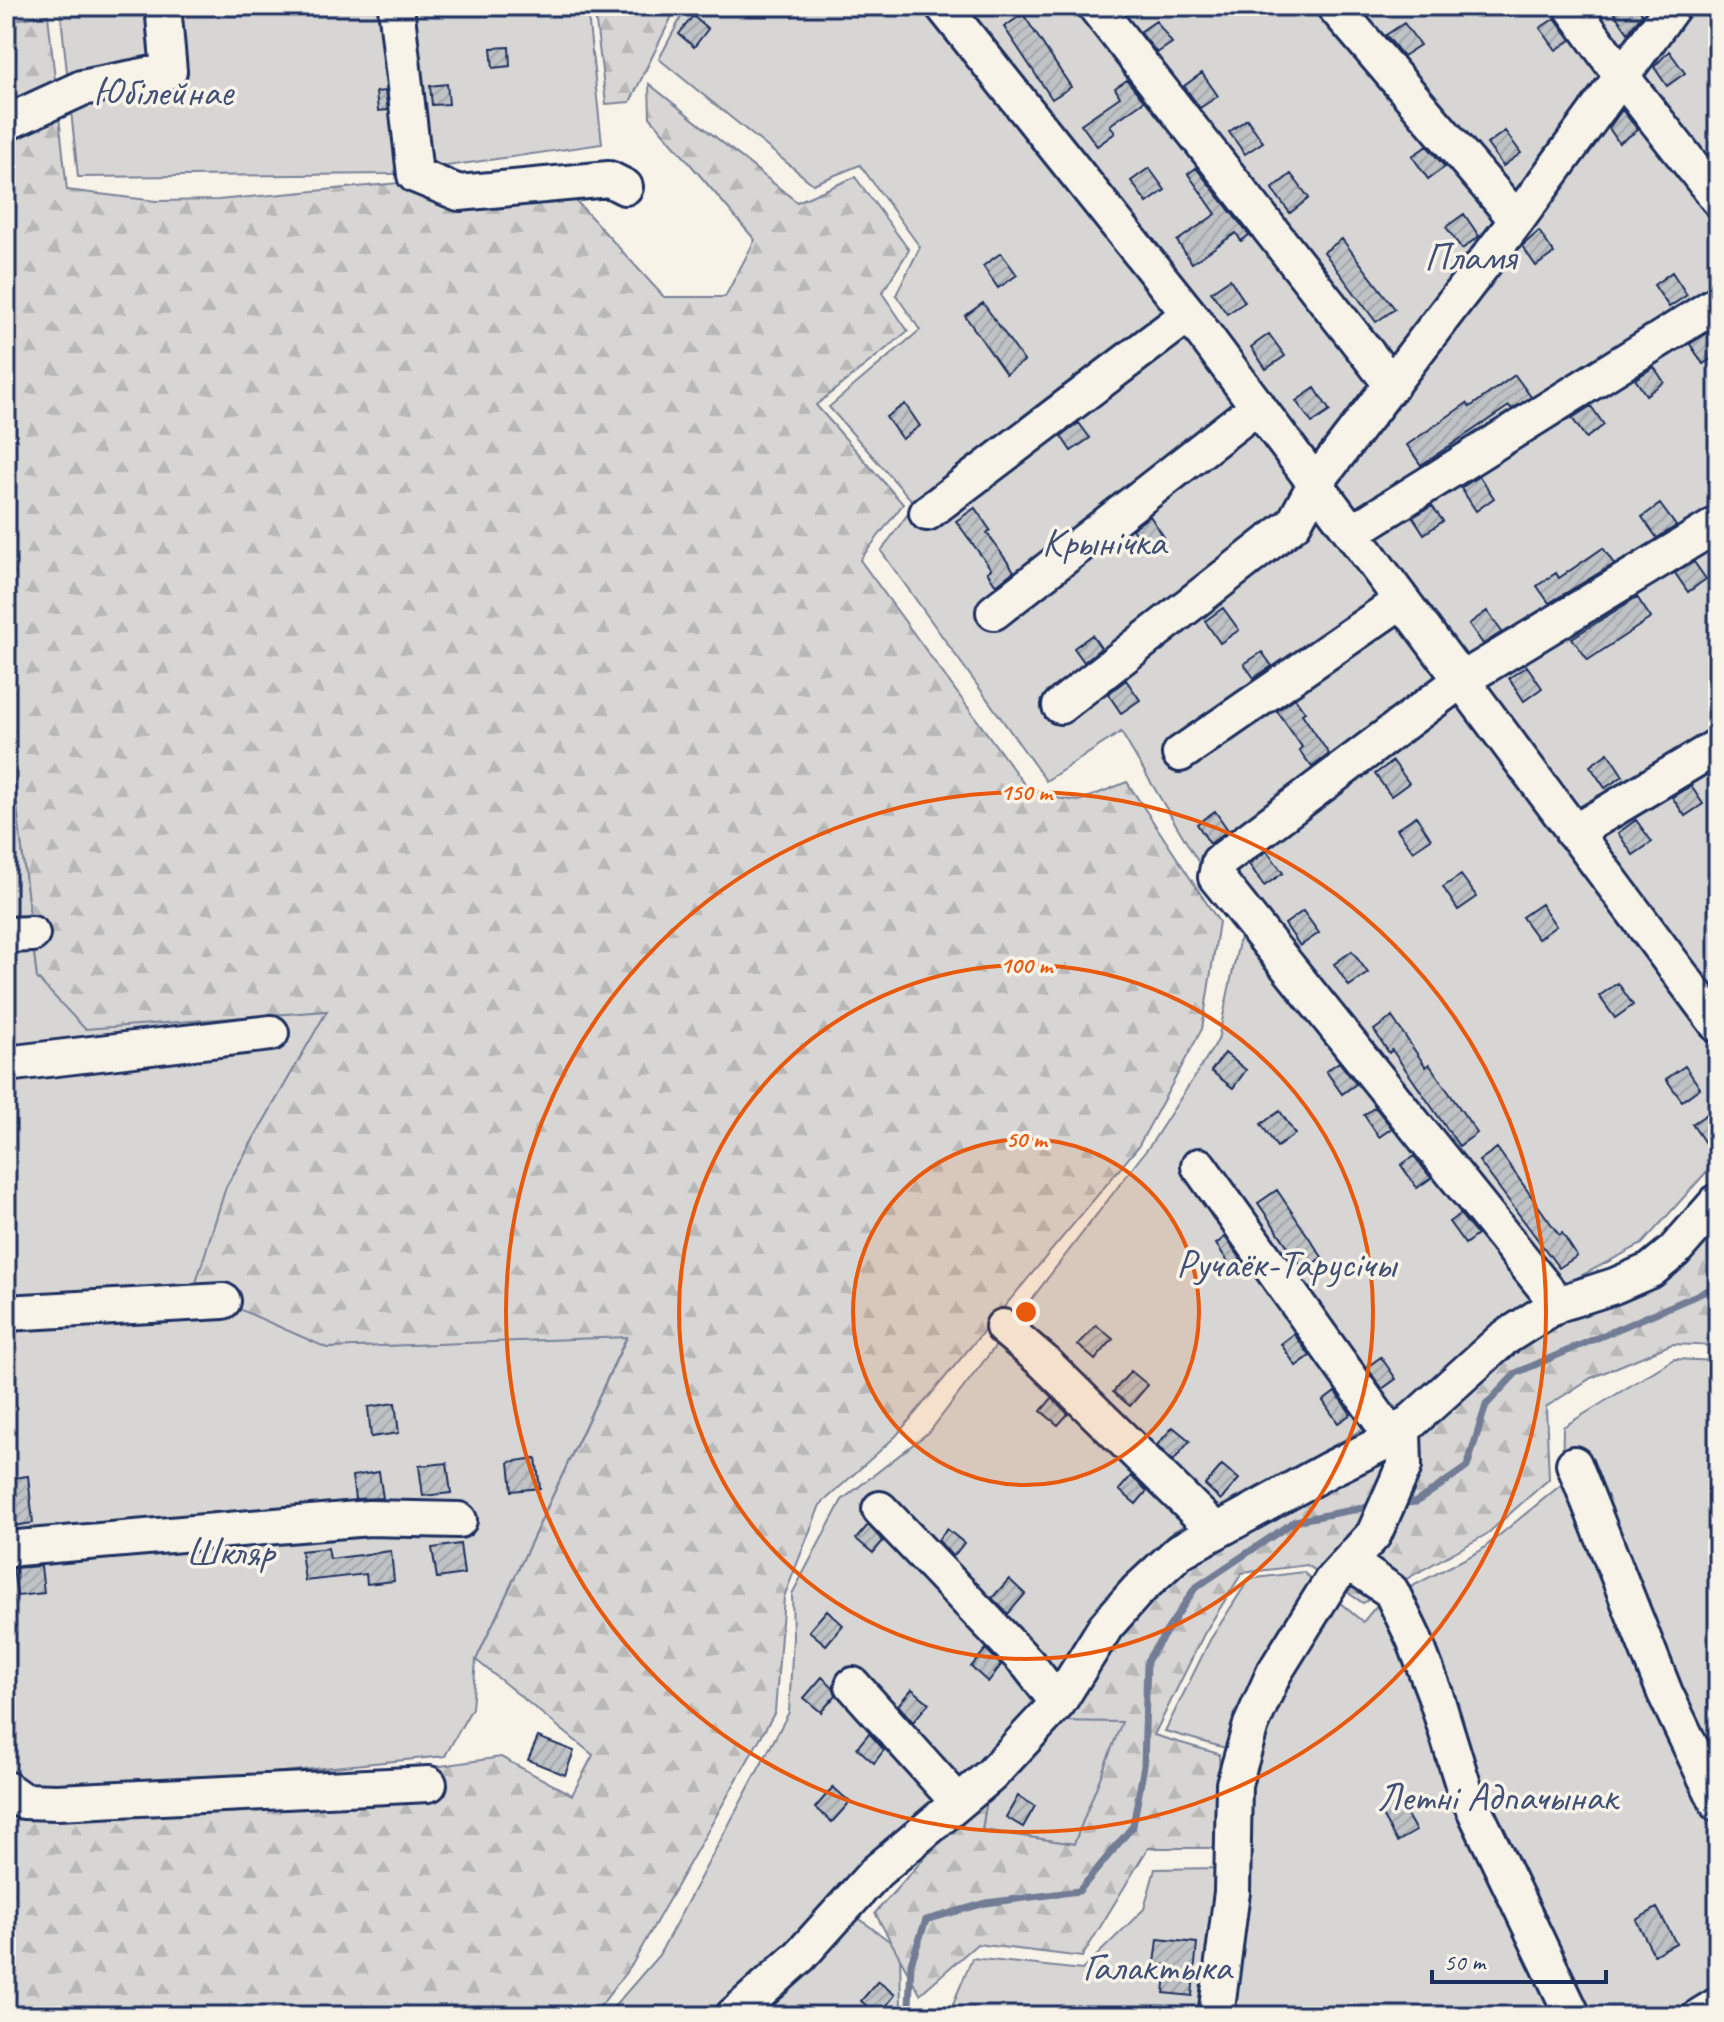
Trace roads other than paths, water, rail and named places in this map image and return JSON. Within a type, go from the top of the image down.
[{"type":"street","points":[[6,123],[82,88],[169,71],[163,6]]},
{"type":"street","points":[[396,6],[415,175],[459,193],[609,179],[625,187]]},
{"type":"street","points":[[943,6],[1189,314],[1573,833],[1705,983],[1718,1025]]},
{"type":"street","points":[[1095,6],[1392,385]]},
{"type":"street","points":[[1334,6],[1517,220]]},
{"type":"street","points":[[1571,6],[1718,199]]},
{"type":"street","points":[[1060,706],[1294,523],[1315,484],[1517,220],[1673,6]]},
{"type":"street","points":[[1352,532],[1718,303]]},
{"type":"street","points":[[927,513],[1189,314]]},
{"type":"street","points":[[994,612],[1258,406]]},
{"type":"street","points":[[1558,1304],[1216,877],[1219,862],[1460,681],[1718,524]]},
{"type":"street","points":[[1180,754],[1401,601]]},
{"type":"street","points":[[1573,833],[1718,746]]},
{"type":"street","points":[[6,1064],[271,1033]]},
{"type":"street","points":[[1199,1166],[1398,1434],[1404,1466],[1374,1534],[1332,1580],[1274,1673],[1251,1725],[1234,1784],[1232,1892],[1216,2016]]},
{"type":"street","points":[[733,2016],[800,1956],[876,1872],[991,1775],[1058,1703],[1106,1626],[1137,1591],[1180,1551],[1398,1434],[1503,1339],[1558,1304],[1651,1270],[1674,1251],[1718,1201]]},
{"type":"street","points":[[6,1313],[223,1301]]},
{"type":"street","points":[[1003,1327],[1044,1362],[1215,1530]]},
{"type":"street","points":[[1574,1464],[1665,1693],[1718,1804]]},
{"type":"street","points":[[880,1509],[1028,1664],[1058,1703]]},
{"type":"street","points":[[6,1549],[369,1518],[459,1520]]},
{"type":"street","points":[[1349,1562],[1391,1591],[1435,1694],[1464,1788],[1573,2016]]},
{"type":"street","points":[[853,1685],[958,1802]]},
{"type":"street","points":[[6,1789],[23,1801],[57,1802],[429,1784]]},
{"type":"street","points":[[1700,2016],[1718,2005]]},
{"type":"waterway","points":[[1406,1503],[1416,1502],[1467,1467],[1486,1405],[1516,1373],[1718,1286]]},
{"type":"waterway","points":[[905,2016],[909,2006],[911,1963],[926,1920],[986,1903],[1079,1891],[1133,1826],[1144,1766],[1147,1661],[1195,1588],[1295,1521],[1368,1507]]},
{"type":"park label","name":"Юбілейнае","points":[[163,91]]},
{"type":"park label","name":"Пламя","points":[[1470,256]]},
{"type":"park label","name":"Крынічка","points":[[1104,541]]},
{"type":"park label","name":"Ручаёк-Тарусічы","points":[[1286,1263]]},
{"type":"park label","name":"Шкляр","points":[[230,1551]]},
{"type":"park label","name":"Летні Адпачынак","points":[[1497,1796]]},
{"type":"park label","name":"Галактыка","points":[[1157,1966]]}]
